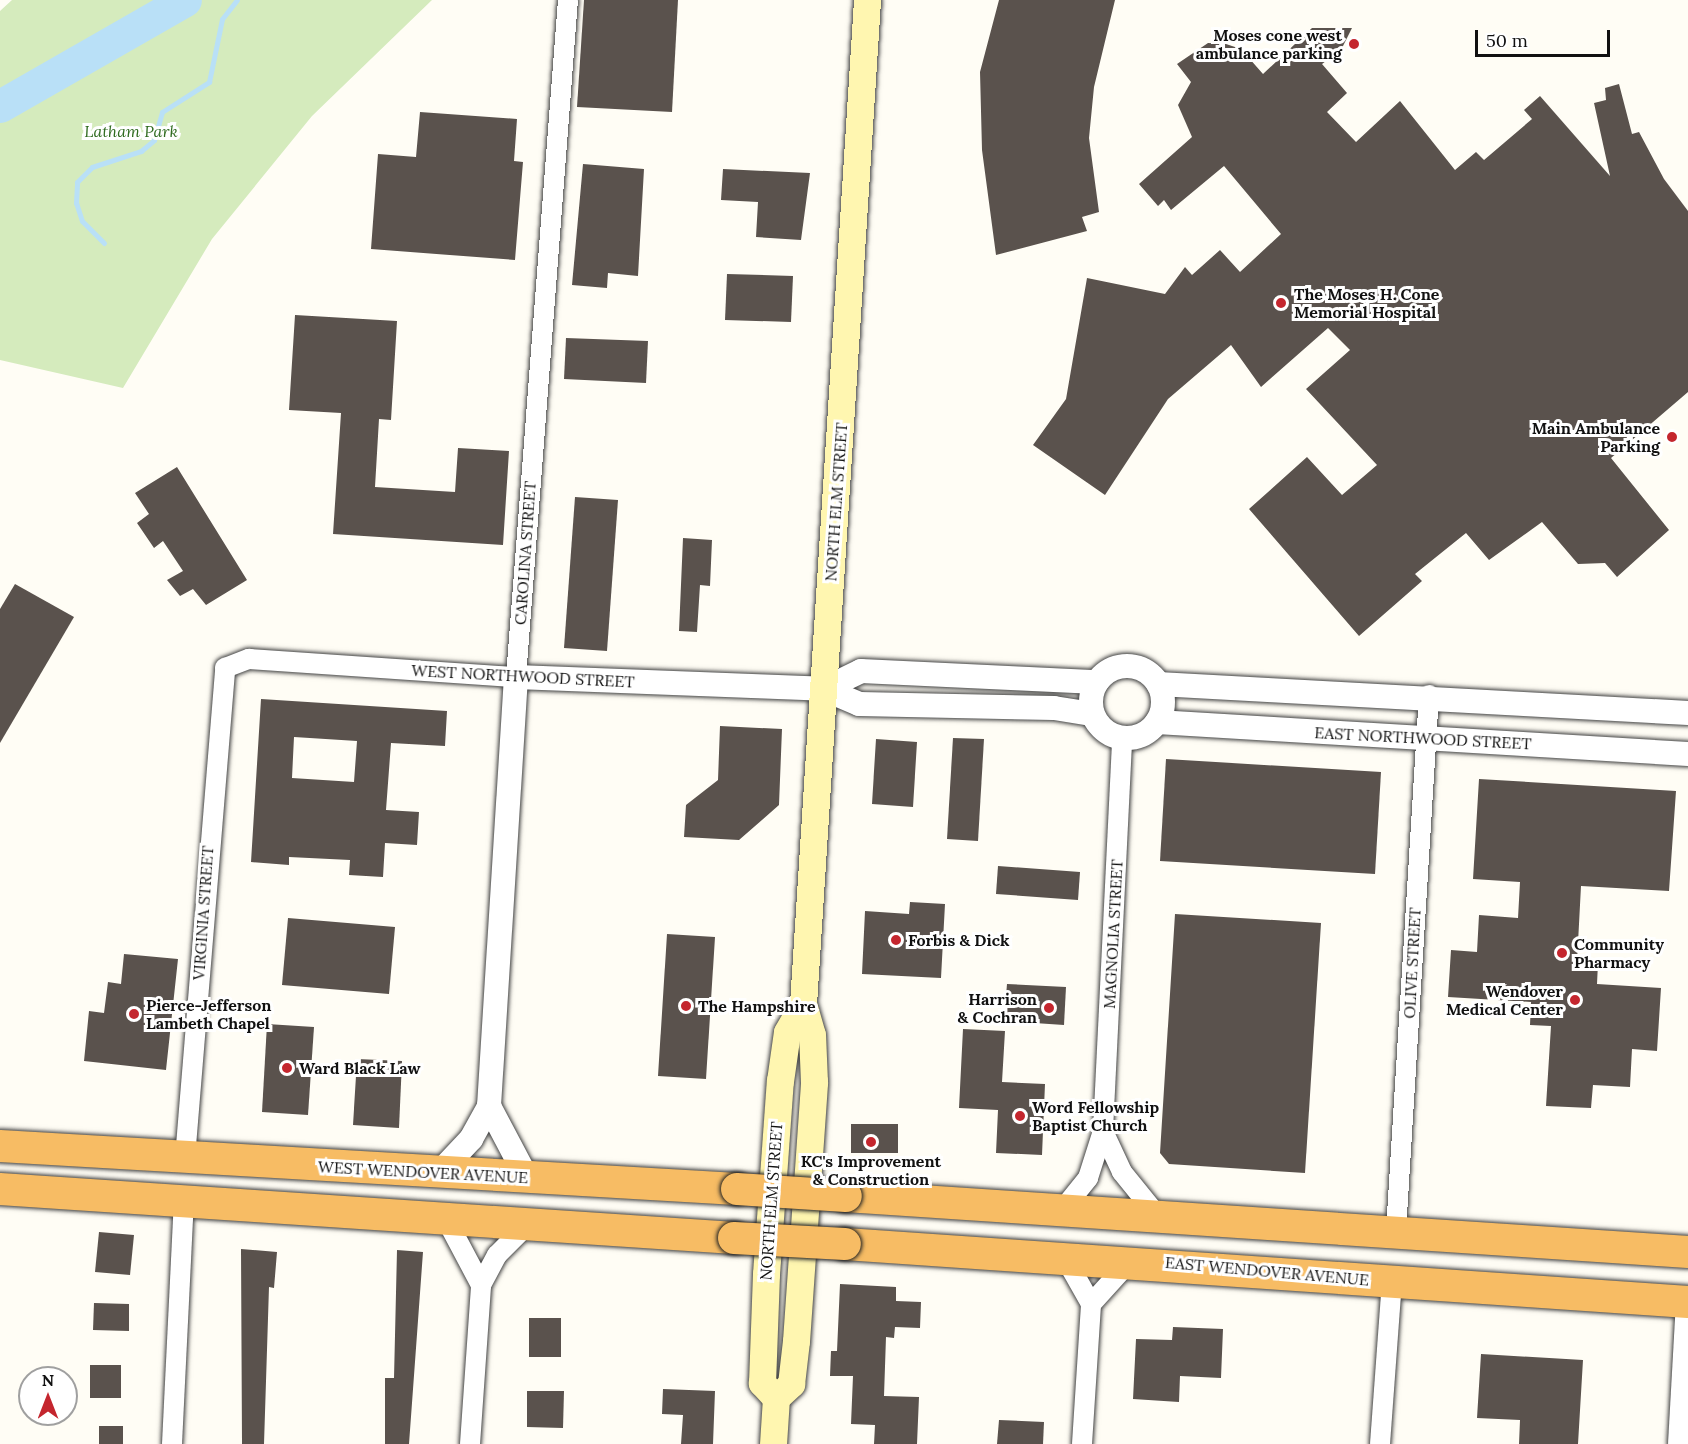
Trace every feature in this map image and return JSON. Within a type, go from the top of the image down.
[{"type":"highway","name":"WEST WENDOVER AVENUE","points":[[0,1146],[1063,1209]]},
{"type":"highway","points":[[0,1169],[161,1176],[177,1169],[186,1158]]},
{"type":"highway","points":[[0,1190],[528,1224]]},
{"type":"highway","points":[[1063,1209],[1688,1252]]},
{"type":"highway","name":"EAST WENDOVER AVENUE","points":[[528,1224],[1130,1260],[1687,1302]]},
{"type":"main road","name":"NORTH ELM STREET","points":[[773,1444],[776,1398],[791,1384],[796,1341],[813,1094],[812,1035],[803,1004],[867,0]]},
{"type":"street","name":"CAROLINA STREET","points":[[439,1173],[471,1139],[489,1106],[516,677],[568,0]]},
{"type":"street","name":"WEST NORTHWOOD STREET","points":[[225,668],[249,659],[516,677],[824,689]]},
{"type":"street","points":[[824,689],[861,671],[1097,682],[1126,666],[1146,671],[1158,684],[1163,702],[1157,722],[1142,735],[1122,738],[1106,732],[1093,714],[1097,682]]},
{"type":"street","name":"VIRGINIA STREET","points":[[186,1158],[225,668]]},
{"type":"street","points":[[1158,684],[1429,695],[1688,712]]},
{"type":"street","points":[[824,689],[859,704],[1054,708],[1093,714]]},
{"type":"street","name":"OLIVE STREET","points":[[1396,1231],[1429,695]]},
{"type":"street","name":"EAST NORTHWOOD STREET","points":[[1157,722],[1688,754]]},
{"type":"street","name":"MAGNOLIA STREET","points":[[1063,1209],[1088,1178],[1103,1131],[1122,738]]},
{"type":"street","points":[[489,1106],[527,1178]]},
{"type":"street","name":"MAGNOLIA STREET","points":[[1103,1131],[1122,1172],[1157,1215]]},
{"type":"street","points":[[172,1444],[184,1202]]},
{"type":"street","points":[[446,1219],[481,1285]]},
{"type":"street","points":[[470,1444],[481,1285],[497,1255],[528,1224]]},
{"type":"street","points":[[1064,1256],[1091,1304],[1082,1444]]},
{"type":"street","points":[[1091,1304],[1130,1260]]},
{"type":"street","points":[[1380,1444],[1392,1281]]},
{"type":"street","points":[[1678,1444],[1687,1302]]},
{"type":"green space","name":"Latham Park","points":[[12,0],[432,0],[312,116],[212,239],[123,388],[0,360],[0,11]]},
{"type":"building","points":[[584,0],[678,0],[672,112],[577,107]]},
{"type":"building","points":[[999,0],[1115,0],[1094,87],[1089,138],[1099,212],[1082,217],[1087,231],[996,255],[982,150],[980,72]]},
{"type":"building","points":[[1312,28],[1352,28],[1341,50],[1322,64],[1347,93],[1327,112],[1356,142],[1400,101],[1455,170],[1476,152],[1484,160],[1532,119],[1524,110],[1540,96],[1610,176],[1594,103],[1606,100],[1605,88],[1619,84],[1632,134],[1639,132],[1664,179],[1688,211],[1688,392],[1611,458],[1669,530],[1617,577],[1605,563],[1578,564],[1542,522],[1489,560],[1466,533],[1415,574],[1422,581],[1359,636],[1249,509],[1307,457],[1342,495],[1377,465],[1306,389],[1350,350],[1328,328],[1261,387],[1231,345],[1168,399],[1105,495],[1033,445],[1066,399],[1087,278],[1165,294],[1185,267],[1192,275],[1220,250],[1240,272],[1281,234],[1224,166],[1171,210],[1164,200],[1158,206],[1139,184],[1192,137],[1178,105],[1191,82],[1177,64],[1208,43],[1226,44],[1241,49],[1263,74]]},
{"type":"building","points":[[420,112],[517,119],[514,161],[523,162],[515,260],[371,249],[378,154],[416,157]]},
{"type":"building","points":[[583,164],[644,169],[638,276],[608,273],[607,288],[572,285]]},
{"type":"building","points":[[723,169],[810,173],[801,240],[756,237],[758,202],[721,200]]},
{"type":"building","points":[[727,274],[793,276],[791,322],[725,320]]},
{"type":"building","points":[[295,315],[397,321],[391,420],[379,419],[375,487],[455,492],[458,448],[509,451],[503,545],[333,534],[341,413],[289,410]]},
{"type":"building","points":[[566,338],[648,341],[646,383],[564,379]]},
{"type":"building","points":[[177,467],[247,580],[206,605],[193,589],[180,596],[167,580],[183,571],[163,541],[154,548],[137,523],[149,514],[135,493]]},
{"type":"building","points":[[575,497],[618,500],[607,651],[564,648]]},
{"type":"building","points":[[683,538],[712,540],[710,586],[700,585],[697,632],[679,631]]},
{"type":"building","points":[[15,584],[74,617],[0,743],[0,609]]},
{"type":"building","points":[[261,699],[447,711],[445,746],[391,743],[386,810],[419,812],[417,845],[385,843],[383,877],[349,875],[350,860],[289,857],[289,865],[251,862]],"holes":[[[294,737],[357,741],[354,782],[292,778]]]},
{"type":"building","points":[[720,726],[782,729],[779,805],[739,840],[684,837],[686,805],[718,780]]},
{"type":"building","points":[[953,738],[984,739],[978,841],[947,839]]},
{"type":"building","points":[[876,739],[917,742],[913,807],[872,804]]},
{"type":"building","points":[[1166,759],[1381,772],[1375,874],[1160,861]]},
{"type":"building","points":[[1479,779],[1676,791],[1669,891],[1581,886],[1577,962],[1598,963],[1597,984],[1661,988],[1657,1051],[1632,1049],[1630,1087],[1593,1085],[1591,1108],[1546,1106],[1551,1026],[1530,1025],[1531,1002],[1448,997],[1451,950],[1477,952],[1479,915],[1518,918],[1520,882],[1473,879]]},
{"type":"building","points":[[998,866],[1080,872],[1078,900],[996,894]]},
{"type":"building","points":[[910,902],[945,904],[941,978],[862,974],[865,911],[909,914]]},
{"type":"building","points":[[1175,914],[1321,923],[1305,1173],[1169,1164],[1160,1153]]},
{"type":"building","points":[[288,918],[395,927],[389,994],[282,985]]},
{"type":"building","name":"The Hampshire","points":[[667,934],[715,937],[706,1079],[658,1076]]},
{"type":"building","points":[[124,954],[178,959],[166,1070],[84,1061],[89,1011],[104,1013],[108,982],[121,984]]},
{"type":"building","points":[[1007,984],[1066,987],[1064,1025],[1004,1021]]},
{"type":"building","points":[[267,1024],[314,1027],[308,1115],[262,1112]]},
{"type":"building","points":[[963,1029],[1005,1031],[1002,1082],[1045,1084],[1042,1155],[996,1153],[998,1110],[959,1108]]},
{"type":"building","points":[[357,1059],[402,1061],[399,1128],[353,1125]]},
{"type":"building","points":[[851,1124],[898,1124],[898,1153],[851,1153]]},
{"type":"building","points":[[99,1232],[134,1235],[130,1275],[95,1272]]},
{"type":"building","points":[[241,1249],[277,1252],[274,1288],[269,1287],[264,1444],[242,1444]]},
{"type":"building","points":[[397,1250],[423,1252],[409,1444],[385,1444],[385,1378],[394,1378]]},
{"type":"building","points":[[840,1284],[896,1287],[896,1301],[921,1302],[920,1328],[895,1327],[894,1338],[886,1337],[884,1396],[919,1397],[917,1444],[874,1444],[875,1425],[851,1424],[853,1376],[830,1376],[831,1351],[837,1351]]},
{"type":"building","points":[[94,1303],[129,1304],[129,1331],[93,1330]]},
{"type":"building","points":[[529,1318],[561,1318],[561,1357],[529,1357]]},
{"type":"building","points":[[1173,1327],[1223,1329],[1221,1378],[1180,1376],[1179,1402],[1133,1399],[1136,1339],[1172,1340]]},
{"type":"building","points":[[1481,1354],[1583,1360],[1578,1444],[1519,1444],[1520,1420],[1477,1418]]},
{"type":"building","points":[[90,1365],[121,1365],[121,1398],[90,1398]]},
{"type":"building","points":[[663,1389],[715,1391],[713,1444],[681,1444],[683,1415],[662,1414]]},
{"type":"building","points":[[527,1391],[564,1391],[563,1428],[527,1427]]},
{"type":"building","points":[[999,1420],[1044,1422],[1043,1444],[997,1444]]},
{"type":"building","points":[[99,1426],[123,1426],[123,1444],[99,1444]]},
{"type":"waterway","points":[[0,106],[185,0]]},
{"type":"waterway","points":[[104,243],[82,221],[76,203],[77,182],[92,167],[141,151],[154,140],[162,112],[209,82],[222,19],[237,0]]},
{"type":"place","name":"Moses cone west ambulance parking","points":[[1354,44]]},
{"type":"place","name":"The Moses H. Cone Memorial Hospital","points":[[1281,303]]},
{"type":"place","name":"Main Ambulance Parking","points":[[1672,437]]},
{"type":"place","name":"Forbis & Dick","points":[[896,940]]},
{"type":"place","name":"Community Pharmacy","points":[[1562,953]]},
{"type":"place","name":"Wendover Medical Center","points":[[1575,1000]]},
{"type":"place","name":"The Hampshire","points":[[686,1006]]},
{"type":"place","name":"Harrison & Cochran","points":[[1049,1008]]},
{"type":"place","name":"Pierce-Jefferson Lambeth Chapel","points":[[134,1014]]},
{"type":"place","name":"Ward Black Law","points":[[287,1068]]},
{"type":"place","name":"Word Fellowship Baptist Church","points":[[1020,1116]]},
{"type":"place","name":"KC's Improvement & Construction","points":[[871,1142]]}]
